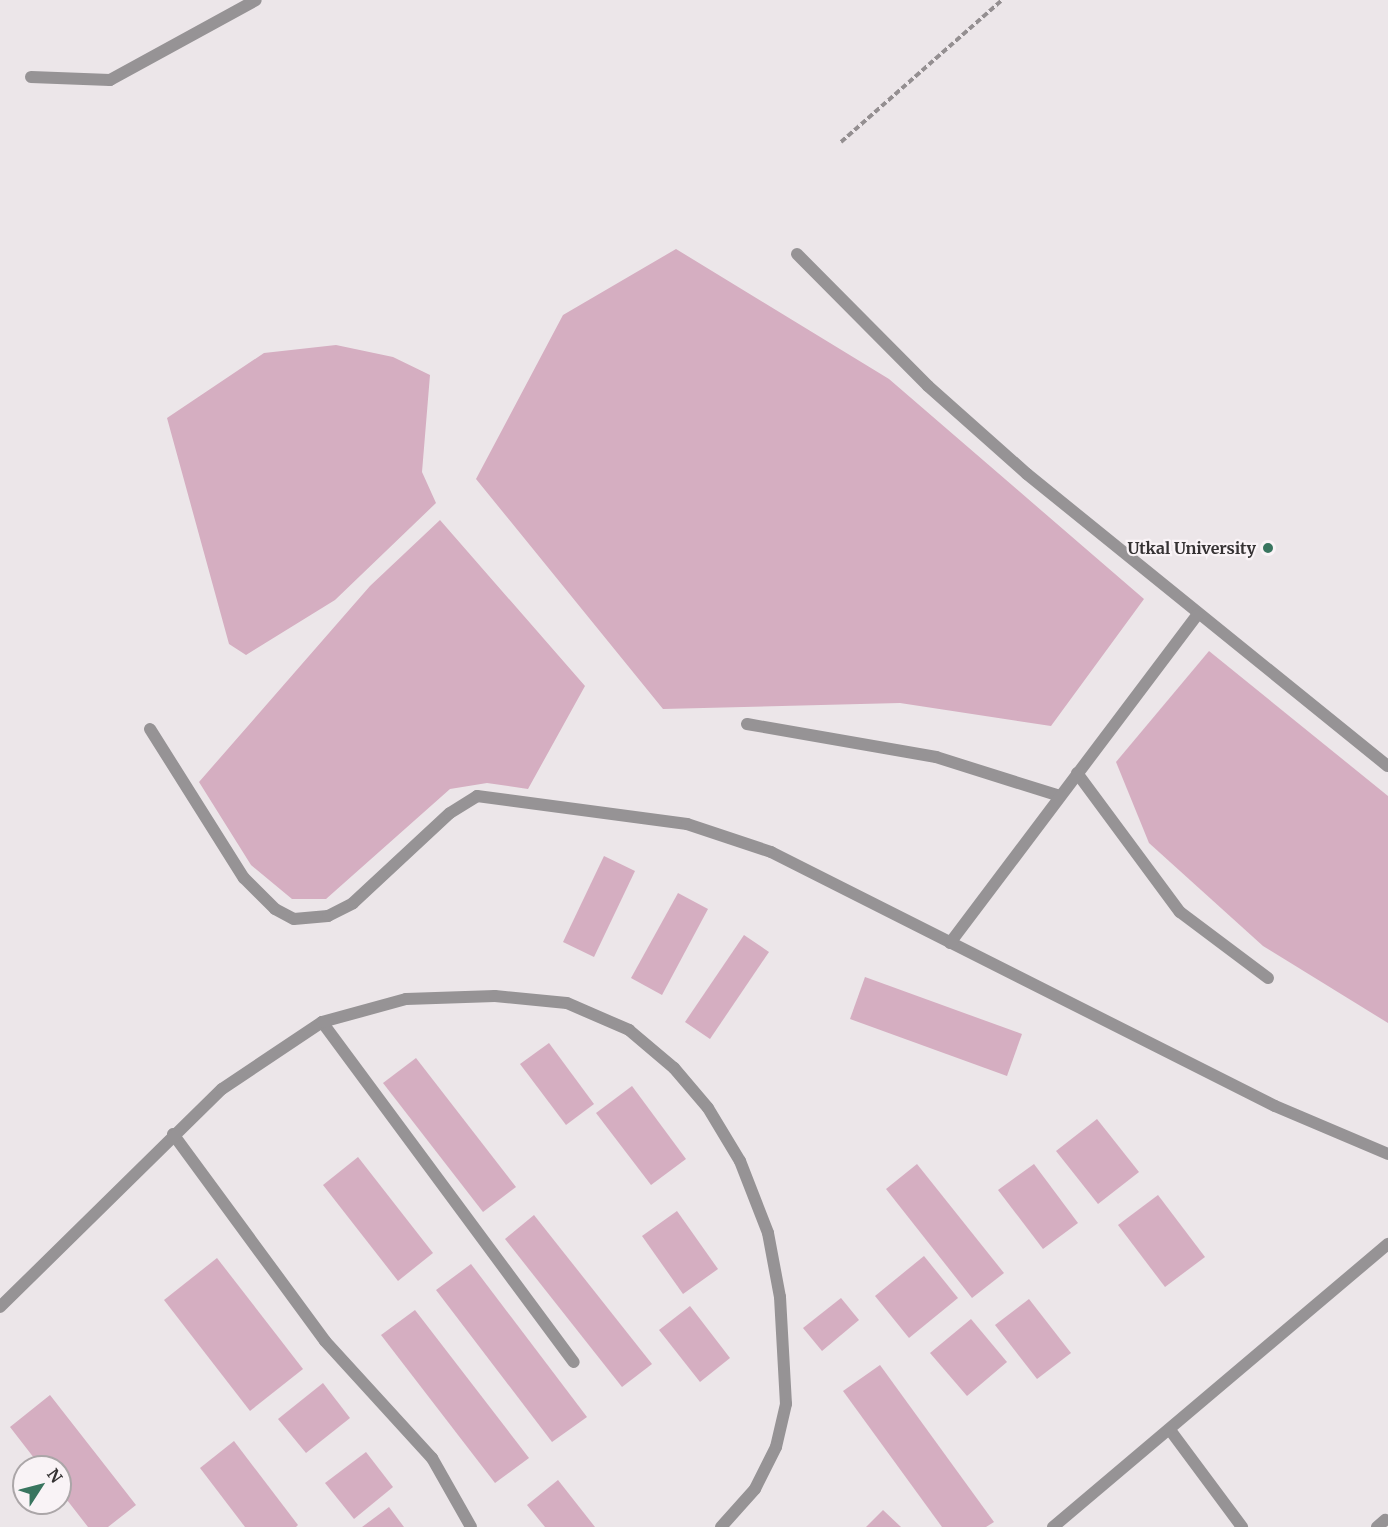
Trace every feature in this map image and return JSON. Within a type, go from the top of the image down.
[{"type":"street","points":[[32,77],[63,82],[110,80],[256,0]]},
{"type":"street","points":[[797,254],[962,417],[1197,615],[1388,766]]},
{"type":"street","points":[[950,943],[1197,615]]},
{"type":"street","points":[[747,724],[936,757],[1060,796]]},
{"type":"street","points":[[150,729],[244,878],[275,909],[294,920],[328,916],[353,903],[450,813],[477,796],[723,833],[950,943],[1275,1106],[1388,1154]]},
{"type":"street","points":[[1077,773],[1180,912],[1268,978]]},
{"type":"street","points":[[0,1307],[173,1134],[222,1089],[322,1022],[406,999],[495,996],[567,1004],[629,1030],[674,1068],[708,1108],[740,1161],[768,1233],[785,1353],[786,1404],[777,1447],[755,1489],[721,1527]]},
{"type":"street","points":[[322,1022],[574,1362]]},
{"type":"street","points":[[173,1134],[325,1341],[432,1458],[471,1527]]},
{"type":"street","points":[[1053,1527],[1388,1244]]},
{"type":"street","points":[[1170,1430],[1242,1527]]},
{"type":"path","points":[[841,142],[1002,0]]},
{"type":"building","points":[[676,249],[889,379],[1144,599],[1051,726],[900,703],[663,709],[476,479],[563,315]]},
{"type":"building","points":[[336,345],[393,357],[430,375],[422,472],[436,503],[335,600],[246,655],[229,644],[167,418],[264,353]]},
{"type":"building","points":[[440,520],[585,686],[528,789],[487,783],[450,789],[326,899],[292,899],[251,865],[199,782],[370,586]]},
{"type":"building","points":[[1209,651],[1388,796],[1388,1023],[1263,946],[1149,843],[1116,762]]},
{"type":"building","points":[[604,856],[635,871],[594,957],[563,942]]},
{"type":"building","points":[[678,893],[708,909],[662,995],[631,978]]},
{"type":"building","points":[[744,935],[769,952],[710,1039],[685,1022]]},
{"type":"building","points":[[865,977],[1022,1034],[1007,1076],[850,1019]]},
{"type":"building","points":[[549,1043],[594,1104],[566,1125],[520,1064]]},
{"type":"building","points":[[416,1058],[516,1187],[483,1212],[383,1083]]},
{"type":"building","points":[[632,1086],[686,1159],[651,1185],[596,1113]]},
{"type":"building","points":[[1097,1119],[1139,1172],[1098,1204],[1056,1151]]},
{"type":"building","points":[[358,1157],[433,1253],[398,1281],[323,1185]]},
{"type":"building","points":[[917,1164],[1004,1273],[972,1298],[886,1189]]},
{"type":"building","points":[[1034,1164],[1078,1223],[1043,1249],[998,1190]]},
{"type":"building","points":[[1158,1195],[1205,1257],[1165,1287],[1118,1225]]},
{"type":"building","points":[[677,1211],[718,1269],[683,1294],[642,1236]]},
{"type":"building","points":[[534,1215],[652,1364],[622,1387],[505,1239]]},
{"type":"building","points":[[924,1256],[958,1298],[909,1338],[875,1296]]},
{"type":"building","points":[[217,1258],[303,1369],[250,1411],[164,1300]]},
{"type":"building","points":[[471,1264],[587,1417],[552,1442],[436,1290]]},
{"type":"building","points":[[841,1298],[859,1320],[822,1351],[803,1328]]},
{"type":"building","points":[[1029,1299],[1071,1353],[1037,1379],[995,1325]]},
{"type":"building","points":[[690,1306],[730,1358],[700,1382],[659,1330]]},
{"type":"building","points":[[415,1310],[529,1458],[495,1483],[381,1335]]},
{"type":"building","points":[[971,1319],[1007,1362],[967,1396],[930,1353]]},
{"type":"building","points":[[880,1365],[994,1522],[986,1527],[942,1527],[843,1391]]},
{"type":"building","points":[[323,1383],[350,1418],[306,1453],[278,1419]]},
{"type":"building","points":[[50,1395],[136,1505],[108,1527],[88,1527],[72,1506],[72,1455],[32,1455],[10,1427]]},
{"type":"building","points":[[234,1441],[298,1525],[296,1527],[245,1527],[200,1468]]},
{"type":"building","points":[[366,1452],[393,1487],[354,1519],[325,1483]]},
{"type":"building","points":[[558,1480],[595,1527],[545,1527],[527,1505]]},
{"type":"building","points":[[389,1507],[404,1527],[362,1527]]},
{"type":"building","points":[[883,1510],[901,1527],[866,1527]]},
{"type":"place","name":"Utkal University","points":[[1268,548]]}]
